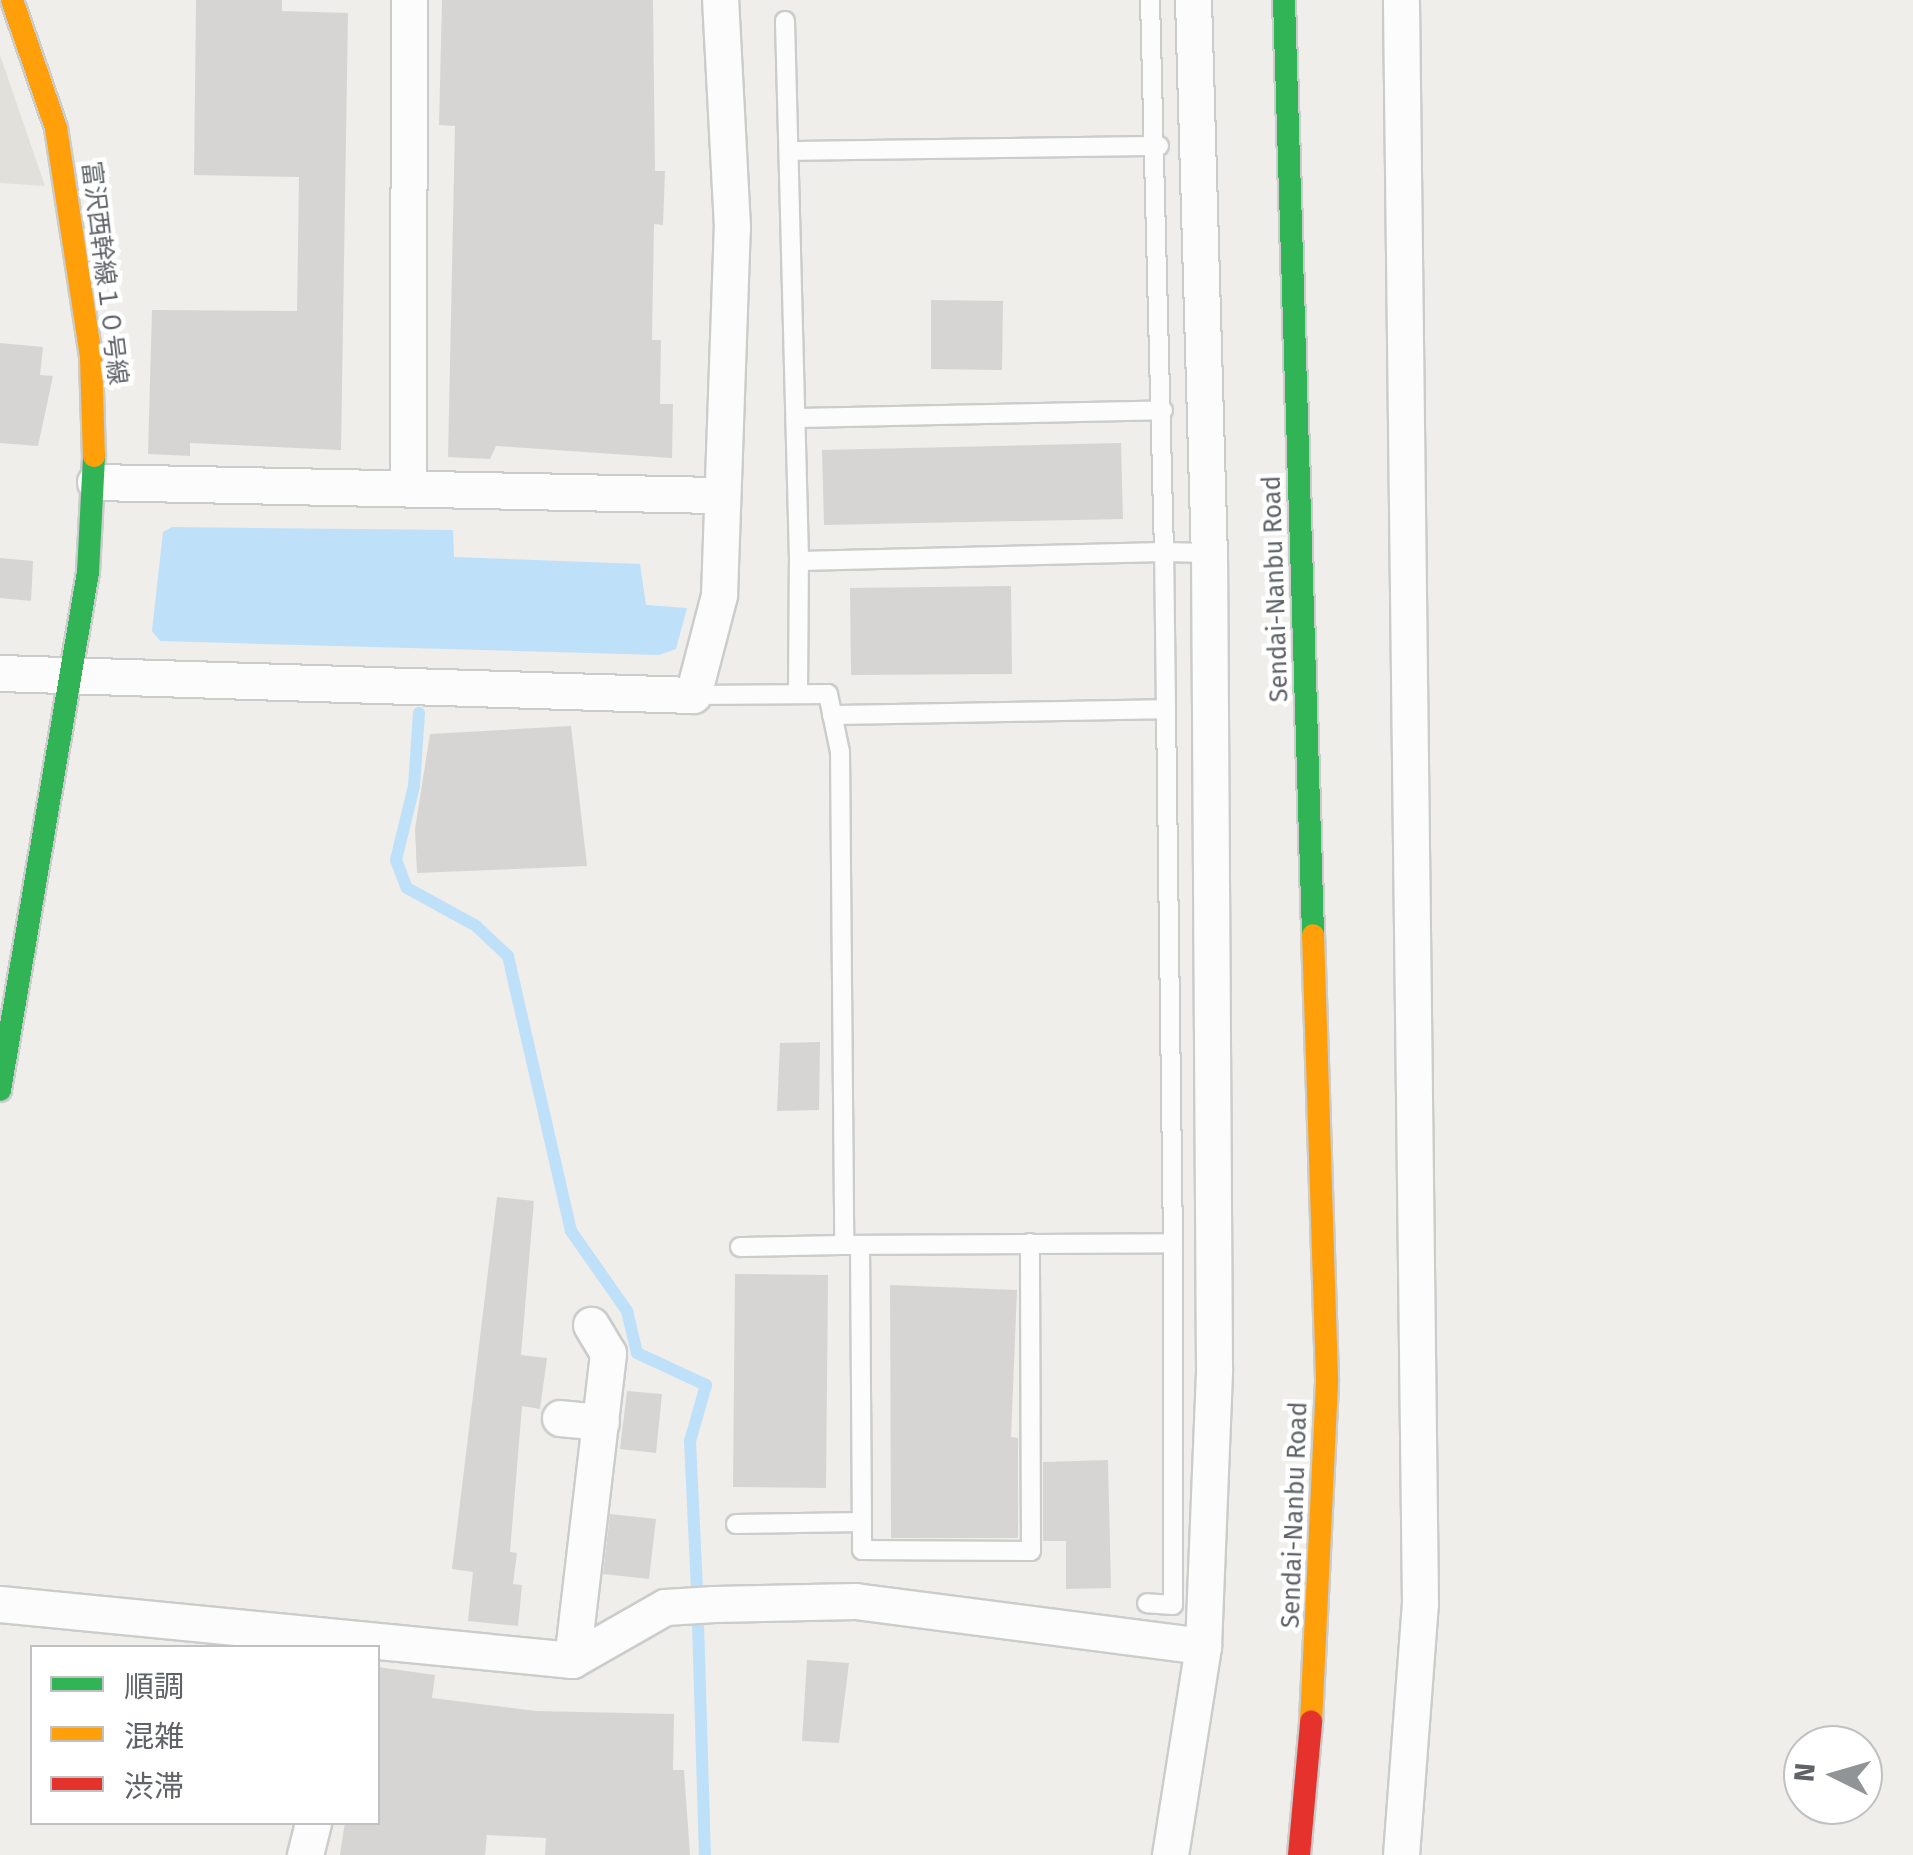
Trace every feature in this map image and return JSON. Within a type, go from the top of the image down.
[{"type":"main road","name":"富沢西幹線１０号線","points":[[0,1090],[71,678],[94,482],[92,357],[77,245],[56,128],[12,0]]},
{"type":"main road","name":"Sendai-Nanbu Road","points":[[1284,0],[1324,1177]]},
{"type":"main road","name":"Sendai-Nanbu Road","points":[[1299,1855],[1322,1593],[1326,514]]},
{"type":"street","points":[[408,487],[410,0]]},
{"type":"street","points":[[0,672],[71,678],[693,695],[718,595],[718,495],[732,228],[720,0]]},
{"type":"street","points":[[1170,1855],[1202,1646],[1214,1368],[1208,553],[1193,0]]},
{"type":"street","points":[[1401,0],[1420,1603],[1401,1855]]},
{"type":"street","points":[[94,482],[718,495]]},
{"type":"street","points":[[572,1660],[608,1353],[591,1325]]},
{"type":"street","points":[[560,1418],[601,1422]]},
{"type":"street","points":[[380,1647],[572,1660],[607,1647],[665,1607],[855,1601],[1202,1646]]},
{"type":"street","points":[[0,1604],[344,1644]]},
{"type":"street","points":[[305,1855],[312,1825]]},
{"type":"lane","points":[[1147,1602],[1172,1605],[1173,1243],[1163,410],[1158,146],[1150,0]]},
{"type":"lane","points":[[785,21],[799,561],[798,694]]},
{"type":"lane","points":[[789,151],[1158,146]]},
{"type":"lane","points":[[796,418],[1163,410]]},
{"type":"lane","points":[[799,561],[1208,553]]},
{"type":"lane","points":[[693,695],[828,694],[840,752],[862,1550],[1031,1551],[1030,1243]]},
{"type":"lane","points":[[832,715],[1166,709]]},
{"type":"lane","points":[[740,1247],[1173,1243]]},
{"type":"lane","points":[[736,1524],[862,1522]]},
{"type":"shaded area","points":[[0,55],[45,186],[0,183]]},
{"type":"water","points":[[172,527],[453,530],[454,557],[640,564],[646,605],[687,608],[676,649],[659,655],[160,641],[152,631],[163,532]]},
{"type":"building","points":[[196,0],[282,0],[282,11],[348,13],[341,450],[190,443],[190,456],[148,454],[152,310],[297,311],[299,177],[194,175]]},
{"type":"building","points":[[442,0],[653,0],[655,171],[665,171],[663,225],[654,224],[652,340],[661,340],[660,404],[673,404],[672,458],[496,446],[490,459],[448,457],[455,126],[439,125]]},
{"type":"building","points":[[931,300],[1003,301],[1002,370],[931,369]]},
{"type":"building","points":[[0,343],[43,347],[40,375],[53,376],[38,446],[0,443]]},
{"type":"building","points":[[1121,443],[1123,519],[824,525],[822,450]]},
{"type":"building","points":[[0,558],[33,561],[31,601],[0,598]]},
{"type":"building","points":[[1011,586],[1012,674],[851,675],[850,588]]},
{"type":"building","points":[[571,726],[587,866],[417,873],[415,829],[430,734]]},
{"type":"building","points":[[820,1042],[819,1110],[777,1111],[780,1043]]},
{"type":"building","points":[[497,1197],[534,1201],[521,1355],[547,1358],[540,1409],[522,1406],[510,1552],[517,1553],[513,1584],[522,1585],[518,1626],[468,1621],[473,1572],[452,1569]]},
{"type":"building","points":[[735,1274],[828,1275],[826,1488],[733,1487]]},
{"type":"building","points":[[890,1285],[1017,1290],[1011,1437],[1018,1438],[1018,1538],[891,1538]]},
{"type":"building","points":[[627,1391],[662,1394],[656,1453],[620,1449]]},
{"type":"building","points":[[1108,1460],[1111,1588],[1066,1589],[1066,1541],[1043,1541],[1043,1462]]},
{"type":"building","points":[[610,1514],[656,1519],[649,1579],[603,1574]]},
{"type":"building","points":[[807,1660],[849,1663],[839,1743],[802,1741]]},
{"type":"building","points":[[380,1667],[435,1675],[432,1698],[536,1711],[674,1714],[673,1770],[684,1770],[690,1855],[545,1855],[546,1838],[487,1835],[485,1855],[340,1855],[345,1825],[380,1825]]},
{"type":"waterway","points":[[419,713],[414,786],[396,860],[407,888],[476,926],[508,956],[571,1231],[627,1311],[637,1353],[706,1385],[690,1441],[697,1589]]},
{"type":"waterway","points":[[698,1622],[705,1855]]},
{"type":"traffic: fast","points":[[1284,0],[1313,935]]},
{"type":"traffic: fast","points":[[0,1090],[88,572],[94,456]]},
{"type":"traffic: slow","points":[[12,0],[56,128],[91,357],[94,456]]},
{"type":"traffic: slow","points":[[1311,1722],[1327,1379],[1313,935]]},
{"type":"traffic: jam","points":[[1299,1855],[1311,1722]]}]
